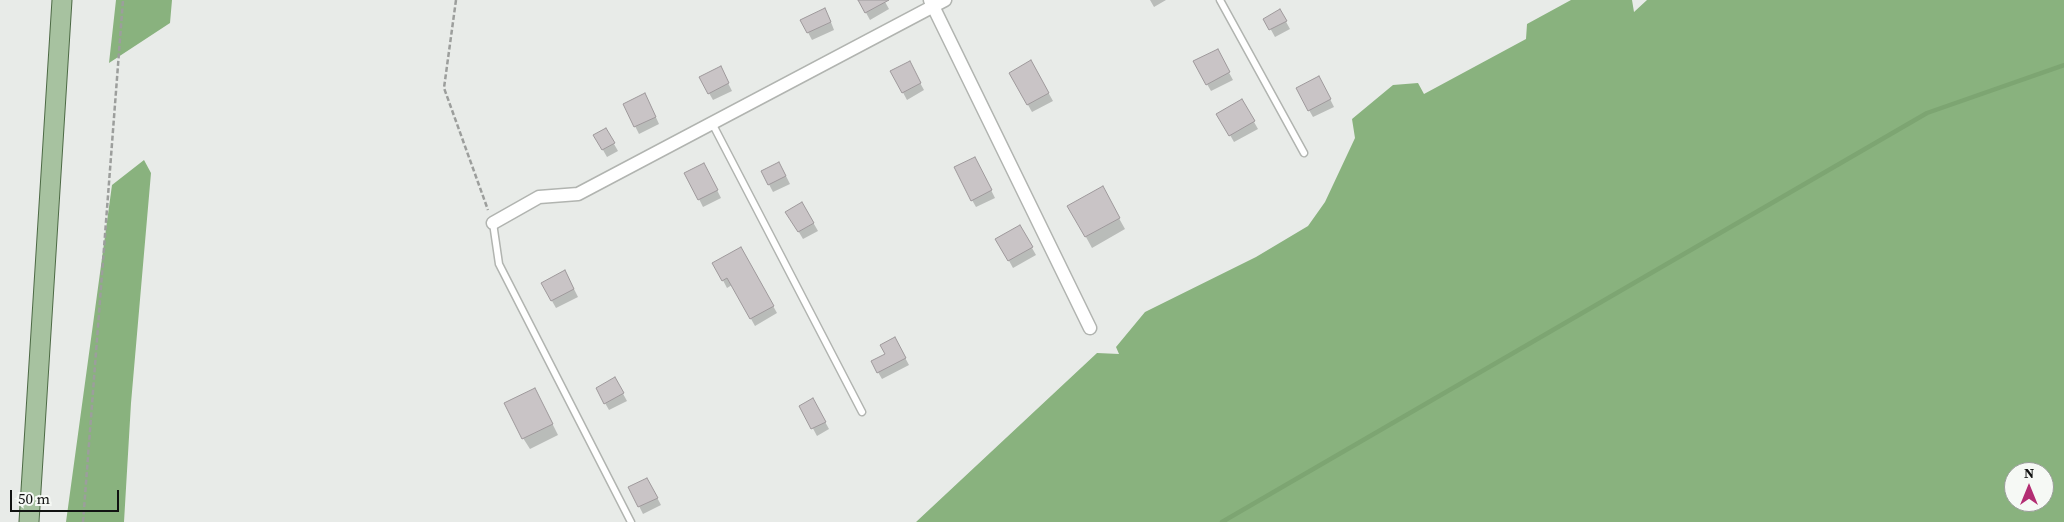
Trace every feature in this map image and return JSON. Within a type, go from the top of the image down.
[{"type":"main road","points":[[29,522],[62,0]]},
{"type":"street","points":[[493,222],[539,197],[578,194],[931,3],[945,0]]},
{"type":"street","points":[[931,3],[1090,328]]},
{"type":"lane","points":[[1220,0],[1304,153]]},
{"type":"lane","points":[[712,123],[862,412]]},
{"type":"lane","points":[[493,222],[499,264],[631,522]]},
{"type":"path","points":[[83,522],[123,0]]},
{"type":"path","points":[[456,0],[444,88],[493,222]]},
{"type":"green space","points":[[116,0],[172,0],[170,23],[109,63]]},
{"type":"green space","points":[[1571,0],[1632,0],[1634,12],[1647,0],[2064,0],[2064,522],[916,522],[1097,353],[1119,354],[1116,347],[1145,312],[1256,257],[1308,226],[1325,202],[1355,138],[1352,119],[1393,85],[1418,83],[1424,94],[1526,39],[1527,24]]},
{"type":"green space","points":[[144,160],[151,173],[131,403],[124,522],[66,522],[112,185]]},
{"type":"building","points":[[858,0],[889,0],[865,13]]},
{"type":"building","points":[[825,8],[831,22],[807,33],[800,20]]},
{"type":"building","points":[[1280,9],[1287,21],[1269,30],[1263,19]]},
{"type":"building","points":[[1218,49],[1230,72],[1206,85],[1193,61]]},
{"type":"building","points":[[1031,60],[1049,93],[1027,105],[1009,73]]},
{"type":"building","points":[[910,61],[921,83],[902,93],[890,71]]},
{"type":"building","points":[[721,66],[729,83],[708,94],[699,77]]},
{"type":"building","points":[[1319,76],[1331,99],[1308,111],[1296,88]]},
{"type":"building","points":[[645,93],[656,117],[634,127],[623,104]]},
{"type":"building","points":[[1242,99],[1255,121],[1229,136],[1216,114]]},
{"type":"building","points":[[606,128],[615,143],[602,150],[593,135]]},
{"type":"building","points":[[975,157],[992,190],[971,201],[954,167]]},
{"type":"building","points":[[779,162],[786,176],[768,185],[761,171]]},
{"type":"building","points":[[704,163],[718,190],[698,200],[684,173]]},
{"type":"building","points":[[1103,186],[1120,218],[1085,237],[1067,206]]},
{"type":"building","points":[[802,202],[814,223],[798,232],[785,212]]},
{"type":"building","points":[[1020,225],[1033,247],[1008,261],[995,239]]},
{"type":"building","points":[[741,247],[774,306],[750,319],[727,278],[722,281],[712,263]]},
{"type":"building","points":[[565,270],[574,289],[551,301],[541,283]]},
{"type":"building","points":[[895,337],[906,358],[877,373],[871,361],[885,354],[880,345]]},
{"type":"building","points":[[615,377],[624,393],[604,404],[596,388]]},
{"type":"building","points":[[535,388],[553,424],[522,439],[504,403]]},
{"type":"building","points":[[813,398],[826,422],[811,429],[799,406]]},
{"type":"building","points":[[647,478],[658,498],[638,507],[628,487]]},
{"type":"waterway","points":[[1222,522],[1927,113],[2064,65]]}]
